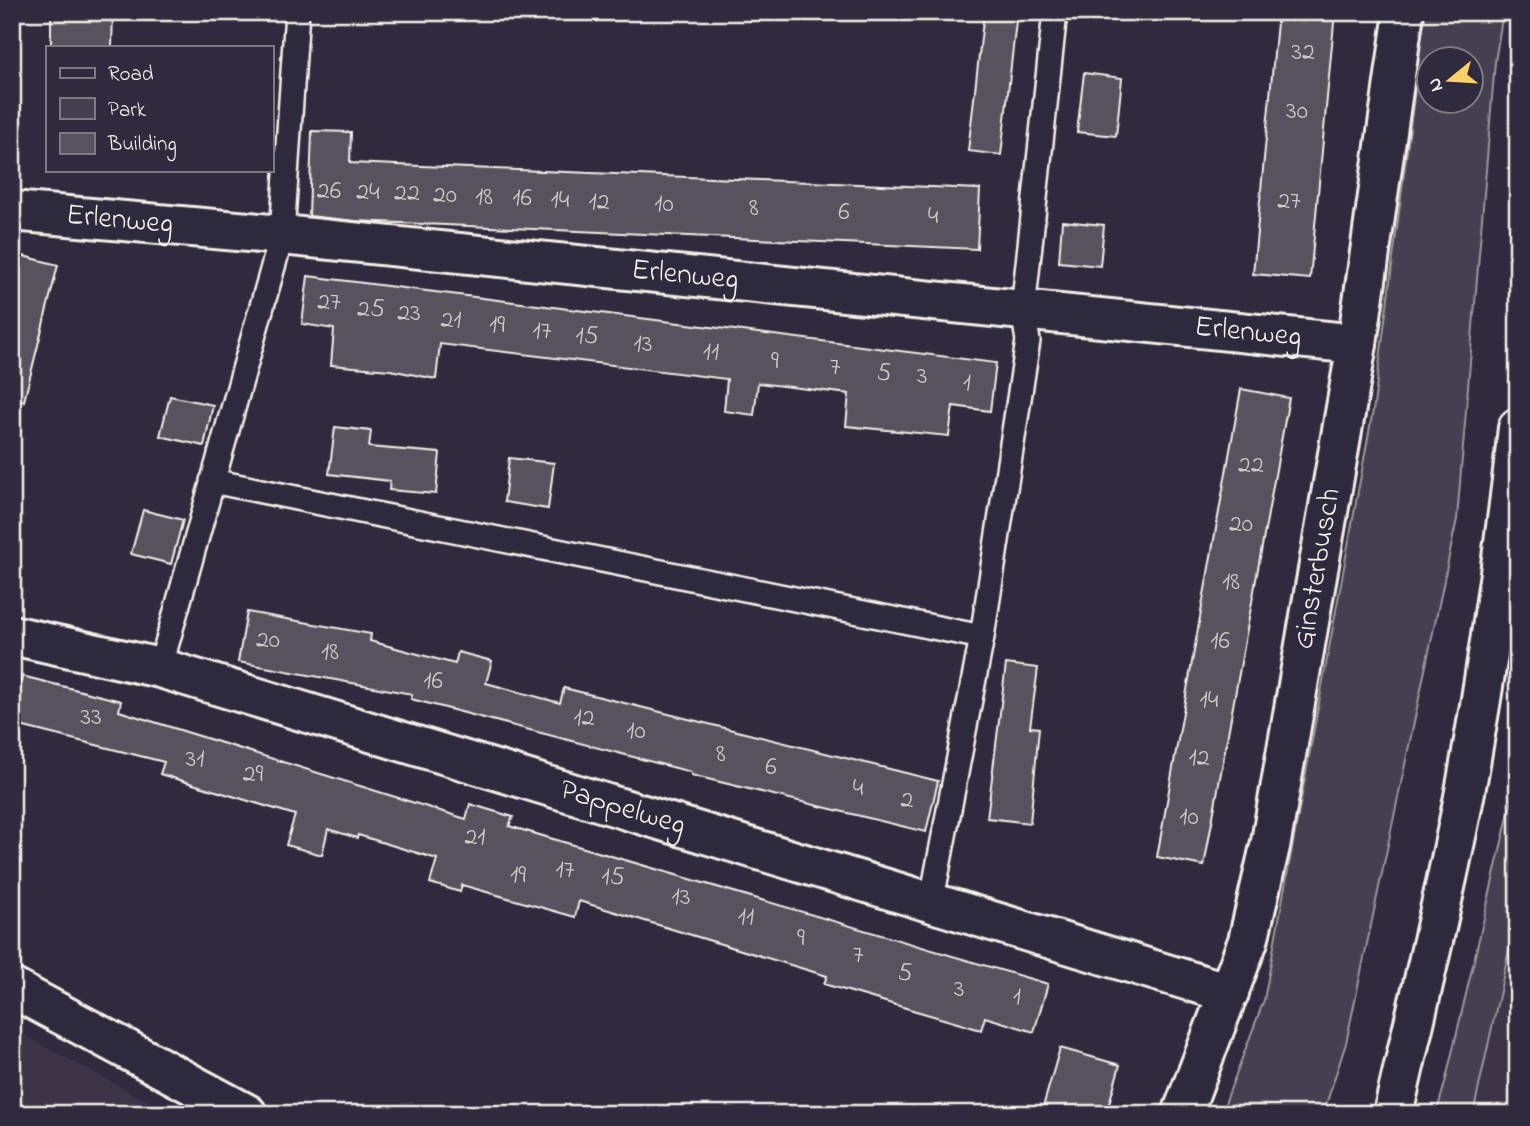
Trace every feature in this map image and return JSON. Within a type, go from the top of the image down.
[{"type":"main road","name":"Ginsterbusch","points":[[1182,1114],[1248,941],[1271,842],[1357,344],[1404,12]]},
{"type":"main road","name":"Erlenweg","points":[[12,211],[282,234],[1357,344]]},
{"type":"main road","points":[[1393,1114],[1467,782],[1507,520],[1518,428]]},
{"type":"main road","name":"Pappelweg","points":[[12,635],[160,668],[1229,993]]},
{"type":"main road","points":[[12,988],[247,1114]]},
{"type":"lane","points":[[160,668],[282,234],[296,12]]},
{"type":"lane","points":[[931,904],[982,637],[1028,341],[1023,310],[1055,12]]},
{"type":"lane","points":[[212,481],[982,637]]},
{"type":"shaded area","points":[[1518,909],[1518,1114],[1473,1114]]},
{"type":"shaded area","points":[[12,1029],[172,1114],[12,1114]]},
{"type":"green space","points":[[1425,12],[1503,12],[1495,62],[1457,519],[1346,1043],[1323,1114],[1221,1114],[1264,1000],[1374,405],[1414,97],[1414,116],[1484,116],[1484,46],[1421,46]]},
{"type":"green space","points":[[1518,759],[1518,909],[1473,1114],[1436,1114],[1513,795]]},
{"type":"building","points":[[51,12],[113,12],[112,46],[51,46]]},
{"type":"building","points":[[984,12],[1017,12],[1001,155],[968,151]]},
{"type":"building","points":[[1278,12],[1335,12],[1310,279],[1253,274]]},
{"type":"building","points":[[1084,73],[1122,78],[1116,136],[1077,132]]},
{"type":"building","points":[[312,131],[351,132],[350,163],[980,189],[977,249],[356,221],[309,216]]},
{"type":"building","points":[[1062,221],[1104,225],[1100,266],[1059,262]]},
{"type":"building","points":[[12,253],[58,265],[24,401],[12,399]]},
{"type":"building","points":[[308,276],[996,363],[990,411],[953,406],[949,436],[846,426],[849,394],[758,383],[754,415],[724,411],[727,379],[440,344],[436,379],[390,370],[331,365],[334,329],[302,324]]},
{"type":"building","points":[[1241,389],[1289,398],[1204,866],[1157,857]]},
{"type":"building","points":[[170,396],[213,405],[204,446],[160,436]]},
{"type":"building","points":[[335,427],[371,431],[369,447],[440,453],[436,494],[389,490],[390,481],[329,474]]},
{"type":"building","points":[[509,458],[554,463],[548,509],[504,502]]},
{"type":"building","points":[[143,510],[183,520],[171,564],[131,554]]},
{"type":"building","points":[[247,612],[371,634],[370,641],[455,664],[458,652],[492,661],[486,683],[560,703],[564,688],[938,781],[926,832],[691,775],[691,772],[411,699],[412,694],[238,662]]},
{"type":"building","points":[[1006,664],[1038,668],[1030,727],[1039,728],[1030,823],[987,818]]},
{"type":"building","points":[[22,676],[121,701],[119,711],[466,819],[470,804],[513,817],[509,826],[1048,984],[1034,1032],[985,1017],[981,1030],[824,984],[827,976],[579,901],[575,917],[462,885],[460,892],[430,883],[437,859],[358,835],[357,838],[328,829],[322,855],[286,845],[295,815],[160,774],[164,762],[12,724],[12,713]]},
{"type":"building","points":[[1060,1048],[1120,1065],[1106,1114],[1041,1114]]}]
